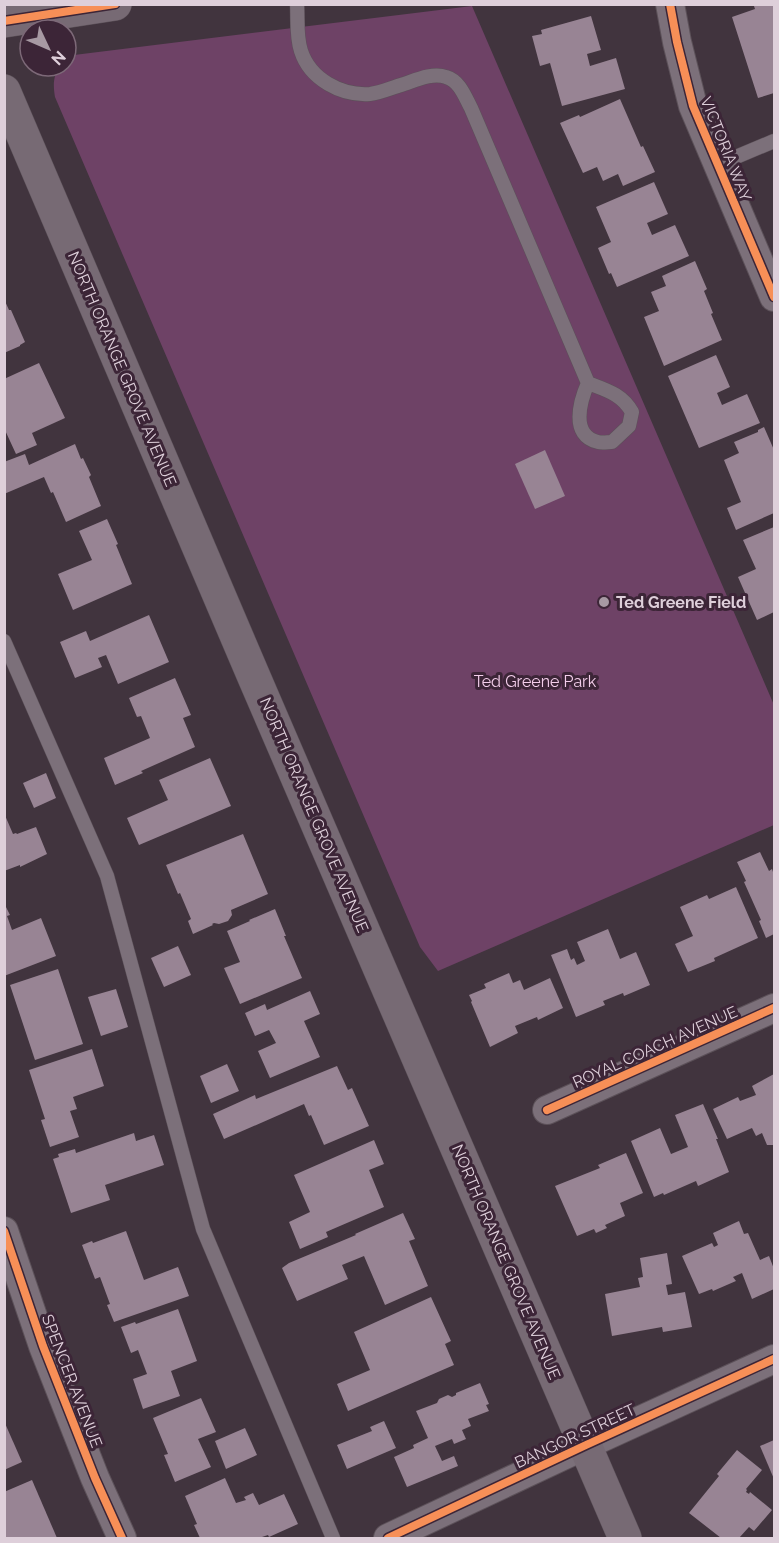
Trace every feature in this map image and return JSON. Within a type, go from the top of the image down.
[{"type":"main road","points":[[4,21],[116,4]]},
{"type":"main road","name":"NORTH ORANGE GROVE AVENUE","points":[[4,91],[625,1539]]},
{"type":"street","name":"VICTORIA WAY","points":[[670,4],[693,106],[774,297]]},
{"type":"street","name":"ROYAL COACH AVENUE","points":[[547,1110],[774,1008]]},
{"type":"street","name":"SPENCER AVENUE","points":[[4,1231],[43,1346],[95,1478],[122,1539]]},
{"type":"street","name":"BANGOR STREET","points":[[390,1538],[774,1359]]},
{"type":"lane","points":[[297,4],[300,49],[306,62],[317,76],[333,88],[353,94],[371,93],[432,76],[446,76],[458,84],[471,108],[588,383],[619,396],[632,412],[629,426],[612,442],[599,442],[589,438],[580,428],[579,415],[583,394],[588,383]]},
{"type":"lane","points":[[717,165],[774,141]]},
{"type":"lane","points":[[4,641],[107,876],[203,1229],[333,1539]]},
{"type":"green space","name":"Ted Greene Park","points":[[472,6],[774,705],[774,825],[438,971],[420,947],[55,97],[55,78],[78,78],[78,55]]},
{"type":"building","points":[[774,4],[774,93],[758,98],[732,17],[755,9],[754,6]]},
{"type":"building","points":[[591,16],[601,50],[587,54],[590,66],[616,58],[625,89],[562,106],[550,63],[540,66],[532,36],[542,34],[541,30]]},
{"type":"building","points":[[620,99],[641,147],[643,146],[655,172],[623,186],[618,174],[603,181],[597,167],[583,173],[560,123],[579,115],[580,117]]},
{"type":"building","points":[[654,182],[668,214],[647,223],[652,235],[675,225],[689,256],[617,287],[598,248],[611,242],[596,207]]},
{"type":"building","points":[[695,261],[707,289],[704,291],[722,340],[664,366],[644,317],[659,311],[651,292],[666,286],[662,276]]},
{"type":"building","points":[[4,299],[25,342],[4,353]]},
{"type":"building","points":[[716,355],[730,387],[717,393],[722,405],[747,394],[760,423],[699,448],[668,376]]},
{"type":"building","points":[[39,363],[65,418],[32,433],[37,445],[16,454],[4,428],[4,379]]},
{"type":"building","points":[[764,427],[774,450],[774,513],[736,530],[727,508],[741,502],[724,460],[739,453],[734,442]]},
{"type":"building","points":[[75,444],[91,475],[89,477],[101,506],[66,522],[44,477],[4,494],[4,462],[25,454],[29,465]]},
{"type":"building","points":[[545,450],[565,496],[535,509],[515,464]]},
{"type":"building","points":[[107,519],[132,584],[73,610],[58,574],[92,560],[79,531]]},
{"type":"building","points":[[774,527],[774,612],[757,620],[738,577],[756,569],[743,540]]},
{"type":"building","points":[[149,615],[169,662],[118,684],[106,655],[98,658],[102,667],[75,678],[60,642],[86,631],[90,641]]},
{"type":"building","points":[[175,678],[191,715],[183,718],[195,747],[115,785],[104,758],[150,738],[141,716],[137,717],[129,698]]},
{"type":"building","points":[[210,758],[231,806],[139,845],[127,818],[168,800],[159,780]]},
{"type":"building","points":[[46,773],[56,798],[34,808],[23,783]]},
{"type":"building","points":[[4,813],[13,834],[36,827],[47,854],[20,867],[20,865],[4,871]]},
{"type":"building","points":[[243,834],[268,894],[231,910],[232,915],[228,921],[214,923],[193,934],[188,921],[191,919],[166,865]]},
{"type":"building","points":[[760,852],[769,871],[772,869],[774,875],[774,934],[766,938],[737,862]]},
{"type":"building","points":[[736,887],[758,938],[714,958],[715,961],[688,972],[675,944],[693,936],[680,907],[707,895],[709,899]]},
{"type":"building","points":[[4,903],[10,915],[7,916],[12,930],[41,918],[56,956],[4,976]]},
{"type":"building","points":[[275,909],[302,978],[240,1004],[224,968],[240,962],[227,931]]},
{"type":"building","points":[[608,929],[620,959],[636,952],[650,985],[624,996],[623,993],[603,1001],[605,1005],[576,1017],[551,955],[567,949],[571,960],[574,958],[577,965],[585,961],[577,942]]},
{"type":"building","points":[[178,946],[191,975],[164,987],[151,958]]},
{"type":"building","points":[[58,969],[83,1044],[35,1060],[10,985]]},
{"type":"building","points":[[509,973],[513,983],[520,980],[524,990],[550,978],[563,1008],[538,1020],[537,1017],[515,1026],[518,1033],[490,1047],[469,995],[486,988],[484,984]]},
{"type":"building","points":[[116,989],[128,1027],[101,1036],[88,997]]},
{"type":"building","points":[[310,991],[320,1014],[304,1021],[320,1057],[270,1078],[258,1051],[276,1043],[269,1030],[255,1036],[245,1013],[265,1004],[267,1010]]},
{"type":"building","points":[[92,1049],[104,1086],[73,1097],[77,1109],[70,1111],[79,1137],[50,1147],[41,1120],[45,1119],[29,1070]]},
{"type":"building","points":[[227,1064],[239,1091],[211,1103],[200,1076]]},
{"type":"building","points":[[337,1066],[348,1090],[352,1088],[369,1126],[324,1145],[304,1104],[224,1139],[213,1114],[255,1095],[256,1099]]},
{"type":"building","points":[[774,1074],[774,1145],[767,1145],[762,1133],[756,1136],[752,1128],[727,1139],[713,1109],[738,1097],[740,1101],[756,1095],[752,1086]]},
{"type":"building","points":[[703,1104],[729,1172],[698,1186],[696,1181],[654,1197],[631,1141],[660,1128],[671,1154],[688,1147],[675,1115]]},
{"type":"building","points":[[134,1133],[136,1141],[154,1135],[164,1165],[105,1185],[110,1200],[71,1213],[53,1159],[59,1157],[58,1154],[75,1149],[76,1153]]},
{"type":"building","points":[[374,1140],[384,1164],[369,1170],[384,1207],[326,1232],[328,1237],[300,1249],[289,1222],[310,1212],[294,1175]]},
{"type":"building","points":[[626,1153],[643,1193],[620,1203],[625,1216],[605,1225],[607,1228],[596,1233],[594,1229],[577,1236],[555,1186],[600,1168],[598,1165]]},
{"type":"building","points":[[403,1213],[415,1239],[409,1241],[428,1286],[385,1305],[364,1256],[342,1265],[348,1279],[297,1301],[282,1268]]},
{"type":"building","points":[[739,1221],[744,1234],[748,1233],[760,1260],[769,1256],[774,1269],[774,1289],[752,1299],[742,1273],[733,1277],[736,1281],[713,1291],[712,1289],[699,1294],[682,1256],[712,1243],[714,1247],[718,1245],[713,1233]]},
{"type":"building","points":[[126,1231],[144,1280],[178,1267],[189,1296],[114,1322],[100,1277],[95,1279],[82,1245]]},
{"type":"building","points":[[667,1253],[672,1284],[666,1285],[668,1295],[685,1292],[692,1327],[663,1332],[662,1327],[612,1336],[605,1294],[640,1287],[638,1278],[643,1277],[640,1258]]},
{"type":"building","points":[[431,1297],[451,1341],[445,1344],[454,1365],[348,1411],[337,1384],[370,1370],[354,1332]]},
{"type":"building","points":[[178,1309],[197,1361],[171,1371],[180,1396],[143,1409],[133,1379],[147,1374],[138,1350],[131,1353],[121,1327]]},
{"type":"building","points":[[480,1383],[489,1404],[486,1405],[489,1411],[468,1419],[471,1426],[462,1430],[466,1439],[454,1444],[452,1439],[435,1446],[442,1461],[454,1456],[458,1466],[407,1487],[394,1457],[414,1448],[413,1445],[428,1438],[416,1411],[437,1403],[439,1399],[448,1395],[452,1397]]},
{"type":"building","points":[[201,1398],[216,1432],[198,1439],[211,1467],[175,1482],[164,1455],[168,1454],[153,1418]]},
{"type":"building","points":[[4,1421],[22,1462],[4,1470]]},
{"type":"building","points":[[384,1421],[396,1448],[347,1469],[337,1445],[372,1431],[370,1427]]},
{"type":"building","points":[[245,1428],[257,1455],[226,1469],[215,1441]]},
{"type":"building","points":[[774,1440],[774,1479],[760,1446]]},
{"type":"building","points":[[737,1450],[762,1470],[746,1492],[749,1494],[750,1492],[772,1510],[754,1531],[749,1527],[739,1538],[721,1538],[689,1513]]},
{"type":"building","points":[[225,1478],[236,1503],[246,1500],[244,1497],[253,1493],[259,1505],[284,1494],[298,1524],[269,1537],[268,1535],[259,1538],[200,1538],[194,1525],[197,1524],[185,1496]]},
{"type":"building","points":[[32,1480],[57,1538],[5,1538],[4,1492]]},
{"type":"cycle path","points":[[4,21],[115,4]]},
{"type":"cycle path","points":[[670,4],[693,106],[774,297]]},
{"type":"cycle path","points":[[547,1110],[774,1008]]},
{"type":"cycle path","points":[[4,1231],[43,1346],[95,1478],[122,1538]]},
{"type":"cycle path","points":[[388,1538],[774,1359]]},
{"type":"place","name":"Ted Greene Field","points":[[604,602]]}]
